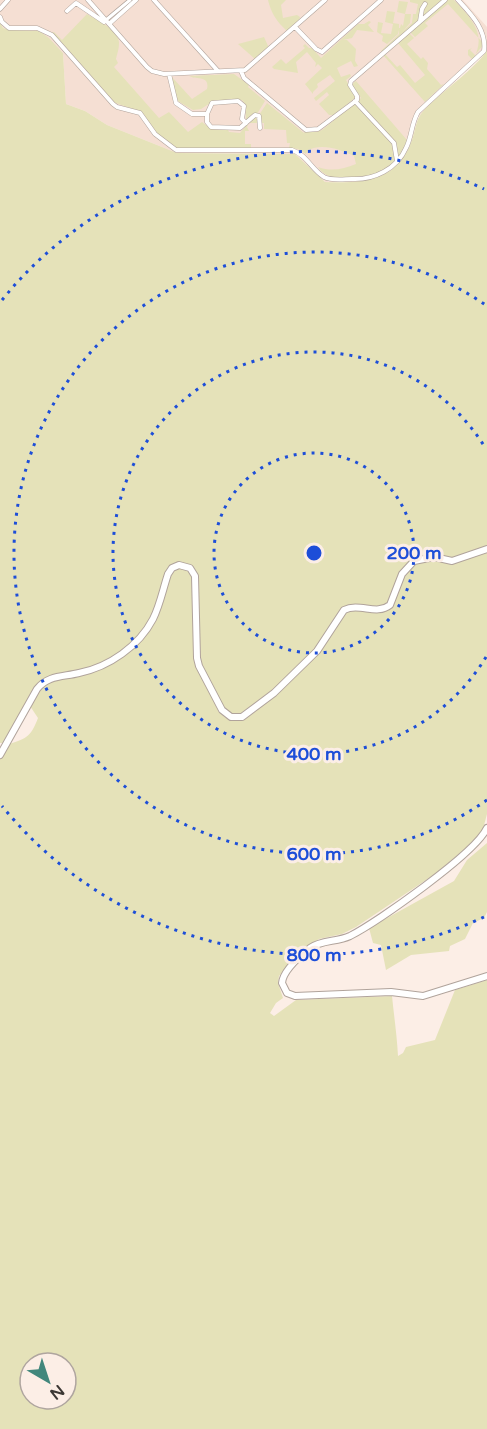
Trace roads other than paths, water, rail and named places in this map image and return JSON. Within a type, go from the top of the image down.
[{"type":"main road","points":[[0,755],[35,692],[43,682],[56,676],[80,673],[101,666],[123,653],[141,637],[155,615],[168,574],[172,568],[179,565],[190,568],[195,576],[197,658],[200,666],[222,710],[229,717],[237,718],[246,715],[274,693],[317,651],[344,610],[359,606],[379,611],[390,605],[402,574],[414,561],[434,557],[452,561],[487,549]]},
{"type":"main road","points":[[487,828],[480,840],[441,874],[377,918],[350,935],[311,948],[284,975],[282,983],[285,990],[295,996],[391,992],[423,996],[487,976]]},
{"type":"street","points":[[0,9],[8,0]]},
{"type":"street","points":[[88,0],[152,71],[169,74],[245,70],[325,0]]},
{"type":"street","points":[[108,22],[130,0]]},
{"type":"street","points":[[67,11],[76,3],[104,22],[108,22],[136,0]]},
{"type":"street","points":[[153,0],[218,72]]},
{"type":"street","points":[[295,26],[316,49],[322,52],[381,0]]},
{"type":"street","points":[[241,71],[244,78],[309,130],[321,127],[355,101],[357,96],[350,85],[351,81],[445,0]]},
{"type":"street","points":[[0,17],[9,28],[37,28],[52,35],[113,104],[140,114],[155,134],[176,150],[291,150],[302,155],[318,172],[329,179],[368,179],[383,173],[397,161],[406,148],[418,112],[477,59],[487,45],[482,26],[458,0]]},
{"type":"street","points":[[420,22],[425,4]]},
{"type":"street","points":[[169,74],[176,104],[192,114],[207,114]]},
{"type":"street","points":[[246,123],[242,119],[244,106],[238,101],[212,103],[207,114],[208,124],[214,128],[240,128],[246,123],[252,116],[260,119],[260,128]]},
{"type":"street","points":[[355,101],[394,143],[397,161]]}]
